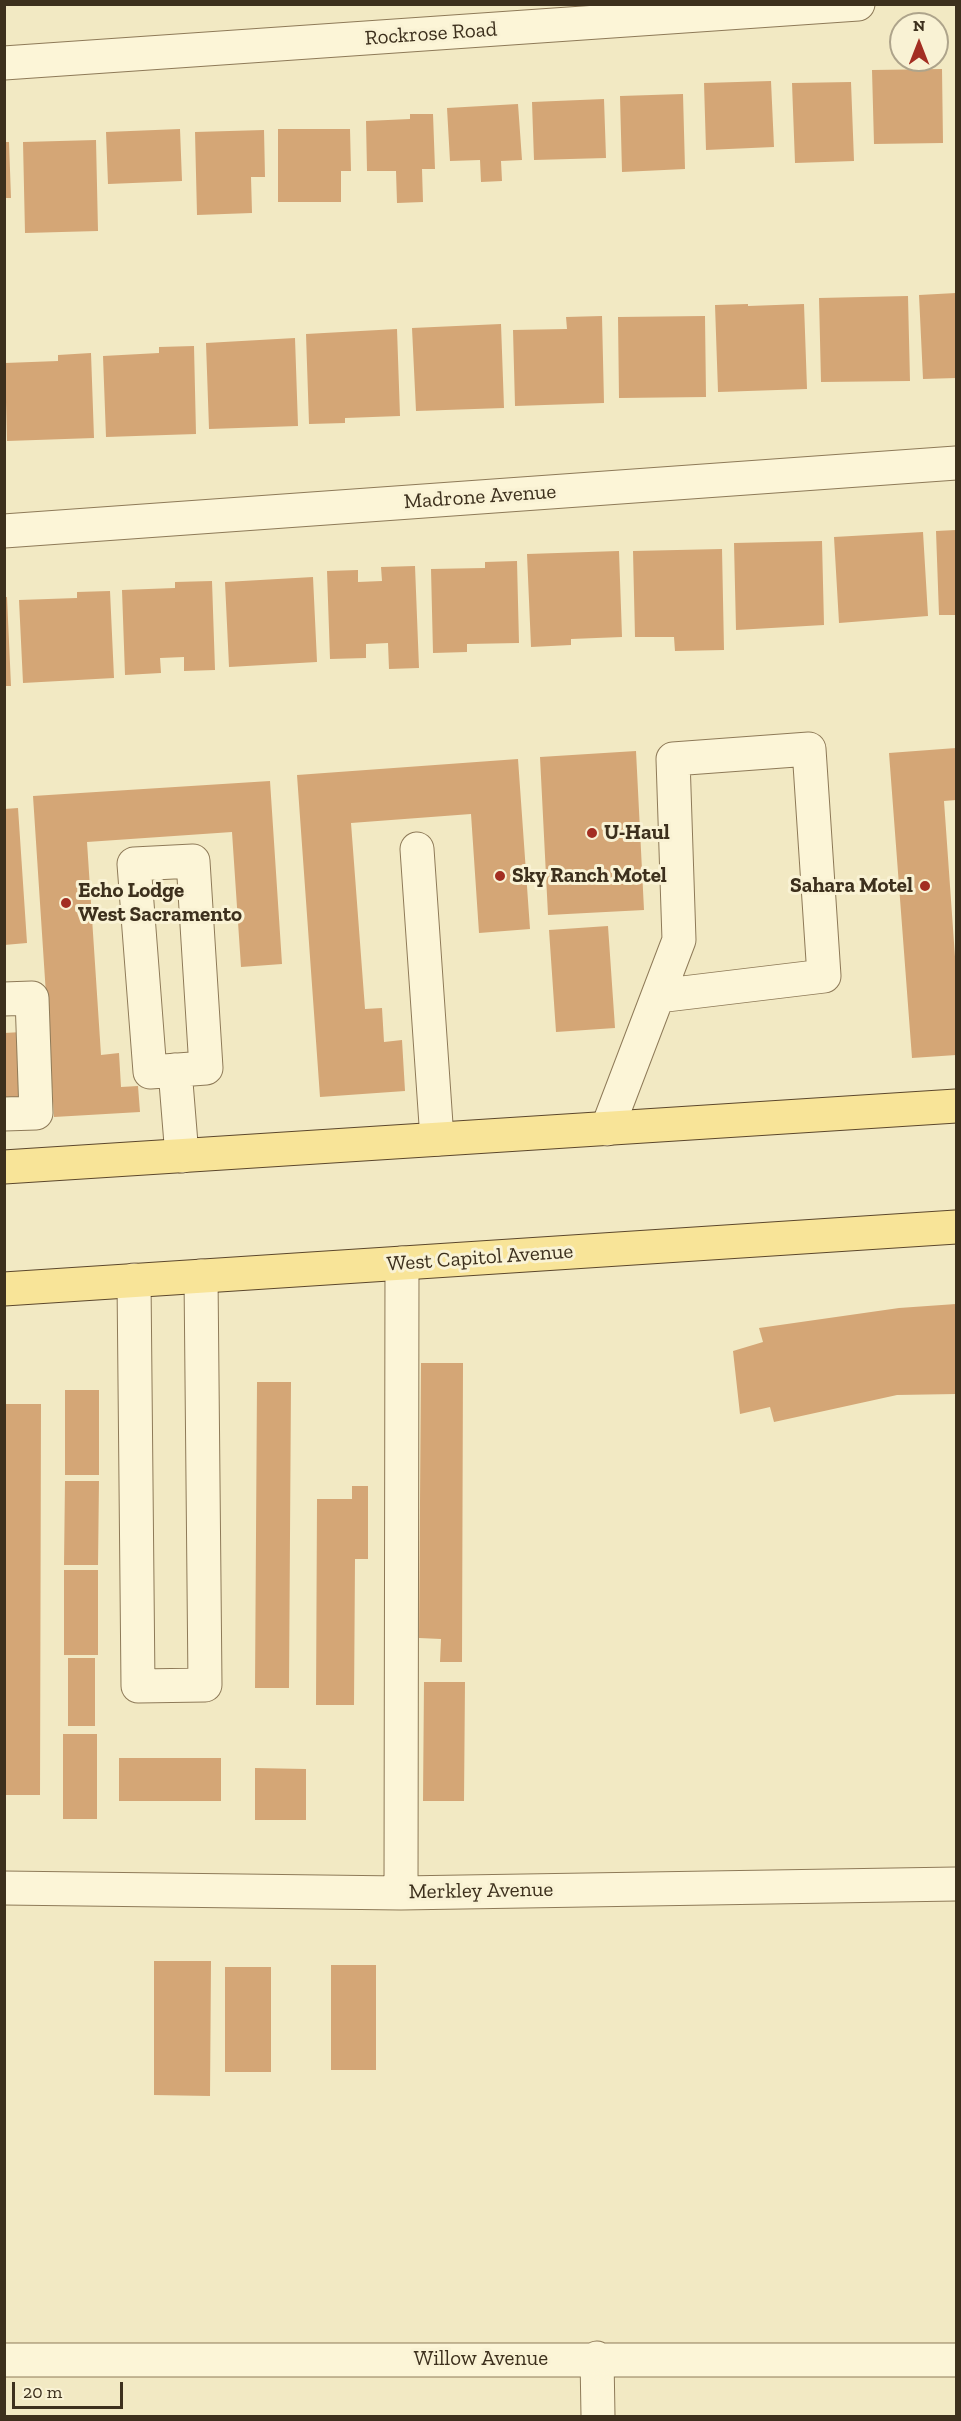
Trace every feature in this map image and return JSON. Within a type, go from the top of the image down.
[{"type":"main road","points":[[4,1167],[957,1106]]},
{"type":"main road","name":"West Capitol Avenue","points":[[4,1289],[957,1227]]},
{"type":"street","name":"Rockrose Road","points":[[4,63],[858,4]]},
{"type":"street","name":"Madrone Avenue","points":[[4,531],[957,463]]},
{"type":"street","points":[[607,1129],[658,996],[680,940],[673,759],[809,749],[824,976],[658,996]]},
{"type":"street","points":[[417,849],[437,1139]]},
{"type":"street","points":[[193,861],[206,1068],[175,1070],[150,1072],[134,864],[193,861]]},
{"type":"street","points":[[4,999],[32,998],[36,1113],[4,1114]]},
{"type":"street","points":[[175,1070],[182,1156]]},
{"type":"street","points":[[401,1893],[402,1263]]},
{"type":"street","points":[[134,1280],[138,1686],[205,1685],[201,1276]]},
{"type":"street","name":"Merkley Avenue","points":[[4,1888],[401,1893],[957,1884]]},
{"type":"street","points":[[597,2358],[598,2416]]},
{"type":"street","name":"Willow Avenue","points":[[4,2360],[597,2358],[957,2360]]},
{"type":"building","points":[[872,70],[942,72],[943,143],[874,144]]},
{"type":"building","points":[[771,81],[774,147],[706,150],[704,83]]},
{"type":"building","points":[[851,82],[854,161],[795,163],[792,83]]},
{"type":"building","points":[[683,94],[685,169],[622,172],[620,96]]},
{"type":"building","points":[[604,99],[606,158],[534,160],[532,102]]},
{"type":"building","points":[[518,104],[522,160],[501,161],[502,181],[481,182],[480,160],[450,161],[447,108]]},
{"type":"building","points":[[410,114],[433,114],[435,169],[422,169],[423,202],[397,203],[396,171],[367,171],[366,121],[410,119]]},
{"type":"building","points":[[180,129],[182,181],[108,184],[106,132]]},
{"type":"building","points":[[278,129],[350,129],[351,171],[341,171],[341,202],[278,202]]},
{"type":"building","points":[[264,130],[265,177],[251,177],[252,213],[197,215],[195,132]]},
{"type":"building","points":[[96,140],[98,231],[25,233],[23,142]]},
{"type":"building","points":[[4,142],[9,142],[11,198],[4,198]]},
{"type":"building","points":[[956,293],[956,378],[923,379],[919,295]]},
{"type":"building","points":[[908,296],[910,381],[821,382],[819,298]]},
{"type":"building","points":[[748,304],[748,306],[804,304],[807,389],[718,392],[715,305]]},
{"type":"building","points":[[602,316],[604,403],[515,406],[513,330],[567,329],[566,317]]},
{"type":"building","points":[[705,316],[706,397],[619,398],[618,317]]},
{"type":"building","points":[[501,324],[504,408],[416,411],[412,328]]},
{"type":"building","points":[[397,329],[400,416],[345,418],[345,423],[309,424],[306,334]]},
{"type":"building","points":[[295,338],[298,426],[209,429],[206,343]]},
{"type":"building","points":[[194,346],[196,434],[106,437],[103,356],[159,353],[159,347]]},
{"type":"building","points":[[91,353],[94,438],[7,441],[5,363],[58,361],[58,355]]},
{"type":"building","points":[[956,530],[956,615],[939,615],[936,531]]},
{"type":"building","points":[[923,532],[928,616],[839,623],[834,537]]},
{"type":"building","points":[[822,541],[824,625],[736,630],[734,543]]},
{"type":"building","points":[[722,549],[724,650],[675,651],[674,637],[635,637],[633,551]]},
{"type":"building","points":[[619,551],[622,637],[571,639],[571,645],[531,647],[527,554]]},
{"type":"building","points":[[517,561],[519,643],[467,644],[467,652],[433,653],[431,569],[485,568],[485,562]]},
{"type":"building","points":[[415,566],[419,668],[389,669],[388,643],[366,644],[366,658],[330,659],[327,571],[358,570],[358,582],[382,581],[381,567]]},
{"type":"building","points":[[313,577],[317,662],[229,667],[225,582]]},
{"type":"building","points":[[212,581],[215,670],[184,671],[184,657],[160,658],[161,673],[125,675],[122,590],[175,588],[175,582]]},
{"type":"building","points":[[110,591],[114,678],[23,683],[19,600],[77,598],[77,592]]},
{"type":"building","points":[[4,597],[7,597],[11,686],[4,686]]},
{"type":"building","name":"Sahara Motel","points":[[956,748],[956,800],[944,801],[956,971],[956,1055],[912,1058],[889,753]]},
{"type":"building","name":"U-Haul","points":[[636,751],[644,910],[548,915],[540,757]]},
{"type":"building","name":"Sky Ranch Motel","points":[[518,759],[530,929],[479,933],[471,814],[351,823],[365,1009],[382,1008],[384,1042],[402,1040],[405,1091],[320,1097],[297,775]]},
{"type":"building","name":"Echo Lodge West Sacramento","points":[[270,781],[282,964],[241,967],[232,832],[87,842],[101,1055],[119,1053],[121,1087],[138,1086],[140,1112],[54,1117],[33,796]]},
{"type":"building","points":[[18,808],[27,943],[4,945],[4,809]]},
{"type":"building","points":[[608,926],[615,1028],[556,1032],[549,930]]},
{"type":"building","points":[[22,1032],[26,1101],[4,1102],[4,1033]]},
{"type":"building","points":[[956,1304],[956,1394],[897,1395],[774,1422],[770,1407],[740,1414],[733,1351],[763,1342],[759,1328],[899,1308]]},
{"type":"building","points":[[421,1363],[463,1363],[462,1662],[440,1662],[441,1639],[419,1638]]},
{"type":"building","points":[[257,1382],[291,1382],[289,1688],[255,1688]]},
{"type":"building","points":[[65,1390],[99,1390],[99,1475],[65,1475]]},
{"type":"building","points":[[4,1404],[41,1404],[40,1795],[4,1795]]},
{"type":"building","points":[[65,1481],[99,1481],[98,1565],[64,1565]]},
{"type":"building","points":[[352,1486],[368,1486],[368,1559],[355,1559],[354,1705],[316,1705],[317,1499],[352,1499]]},
{"type":"building","points":[[64,1570],[98,1570],[98,1655],[64,1655]]},
{"type":"building","points":[[68,1658],[95,1658],[95,1726],[68,1726]]},
{"type":"building","points":[[424,1682],[465,1682],[464,1801],[423,1801]]},
{"type":"building","points":[[63,1734],[97,1734],[97,1819],[63,1819]]},
{"type":"building","points":[[119,1758],[221,1758],[221,1801],[119,1801]]},
{"type":"building","points":[[255,1768],[306,1769],[306,1820],[255,1820]]},
{"type":"building","points":[[154,1961],[211,1961],[210,2096],[154,2095]]},
{"type":"building","points":[[331,1965],[376,1965],[376,2070],[331,2070]]},
{"type":"building","points":[[225,1967],[271,1967],[271,2072],[225,2072]]},
{"type":"place","name":"U-Haul","points":[[592,833]]},
{"type":"place","name":"Sky Ranch Motel","points":[[500,876]]},
{"type":"place","name":"Sahara Motel","points":[[925,886]]},
{"type":"place","name":"Echo Lodge West Sacramento","points":[[66,903]]}]
